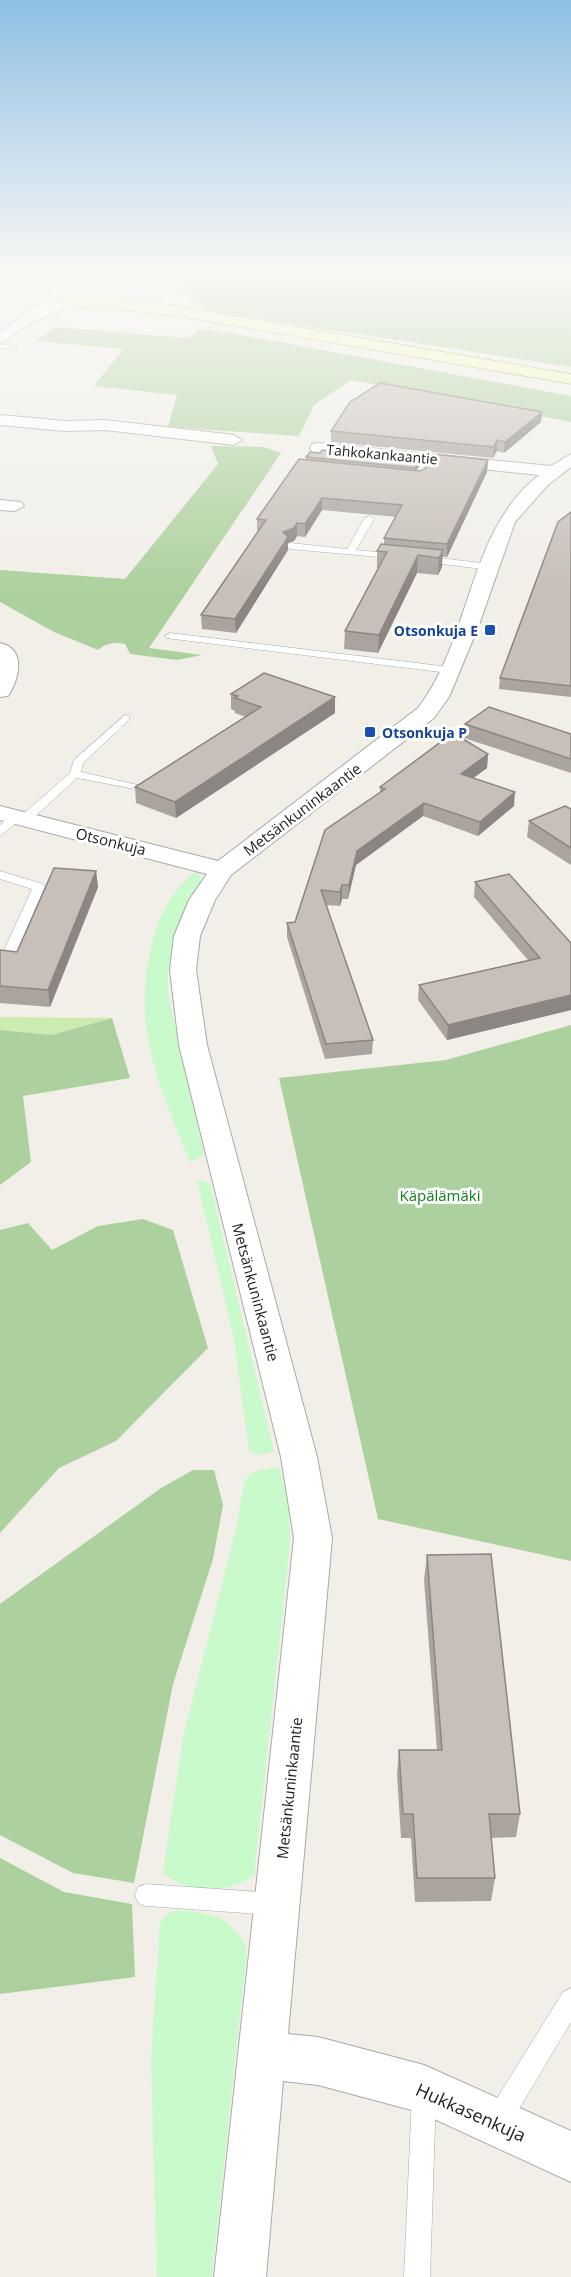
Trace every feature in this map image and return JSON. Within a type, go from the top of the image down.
[{"type":"street","points":[[0,420],[65,426],[105,425],[234,440]]},
{"type":"street","name":"Tahkokankaantie","points":[[318,448],[375,458],[428,463],[562,465]]},
{"type":"street","name":"Metsänkuninkaantie","points":[[240,2277],[313,1538],[299,1457],[193,1045],[183,969],[187,936],[201,900],[222,870],[426,714],[438,697],[506,522],[562,465]]},
{"type":"street","points":[[0,649],[9,664],[8,679],[0,691]]},
{"type":"street","name":"Otsonkuja","points":[[10,820],[222,870]]},
{"type":"street","name":"Hukkasenkuja","points":[[263,2055],[318,2061],[424,2089],[571,2157]]},
{"type":"lane","points":[[350,552],[369,519]]},
{"type":"lane","points":[[290,546],[490,567]]},
{"type":"lane","points":[[170,636],[449,670]]},
{"type":"lane","points":[[10,820],[75,774],[78,762],[125,718]]},
{"type":"lane","points":[[75,774],[147,790]]},
{"type":"lane","points":[[0,875],[39,887],[9,953],[0,956]]},
{"type":"lane","points":[[146,1895],[278,1904]]},
{"type":"lane","points":[[497,2123],[571,2000]]},
{"type":"lane","points":[[417,2277],[424,2089]]},
{"type":"green space","points":[[101,377],[470,377],[571,396],[571,422],[351,380],[314,405],[299,436],[168,427],[177,395],[94,386]]},
{"type":"green space","points":[[211,446],[264,447],[281,453],[149,648],[202,655],[177,660],[130,654],[125,644],[117,643],[108,644],[98,650],[54,632],[0,602],[0,570],[125,579],[218,464]]},
{"type":"green space","points":[[196,871],[200,874],[201,881],[180,921],[172,949],[168,979],[168,994],[204,1155],[190,1162],[160,1085],[148,1035],[145,1009],[150,953],[160,919],[179,888]]},
{"type":"green space","points":[[0,1017],[112,1018],[52,1035],[0,1030]]},
{"type":"green space","points":[[112,1018],[130,1078],[23,1096],[31,1162],[0,1185],[0,1030],[52,1035]]},
{"type":"green space","name":"Käpälämäki","points":[[571,1025],[571,1561],[378,1519],[279,1078],[446,1060]]},
{"type":"green space","points":[[197,1180],[210,1183],[274,1452],[258,1455],[249,1451],[234,1339]]},
{"type":"green space","points":[[143,1219],[173,1230],[208,1348],[116,1441],[59,1468],[0,1533],[0,1230],[28,1223],[52,1250],[98,1226]]},
{"type":"green space","points":[[279,1467],[289,1506],[290,1543],[254,1876],[219,1889],[196,1888],[174,1880],[163,1873],[183,1737],[235,1533],[245,1480],[253,1472]]},
{"type":"green space","points":[[193,1470],[214,1470],[223,1505],[213,1559],[173,1684],[134,1883],[73,1873],[0,1835],[0,1604],[161,1488]]},
{"type":"green space","points":[[0,1858],[64,1892],[132,1904],[135,1977],[0,1994]]},
{"type":"green space","points":[[181,1910],[212,1915],[228,1923],[247,1949],[212,2277],[157,2277],[151,2060],[160,1922],[170,1912]]},
{"type":"building","points":[[380,383],[542,412],[505,442],[497,440],[494,447],[331,431],[350,402]]},
{"type":"building","points":[[322,450],[420,460],[415,468],[306,457],[310,452],[320,453]]},
{"type":"building","points":[[433,454],[488,460],[447,544],[384,538],[402,505],[322,498],[305,524],[297,523],[294,528],[283,532],[288,537],[235,619],[201,615],[266,520],[257,519],[299,459],[419,471],[425,469]]},
{"type":"building","points":[[571,512],[571,686],[500,678],[558,522]]},
{"type":"building","points":[[381,544],[443,550],[439,558],[418,555],[379,635],[345,631],[387,552],[377,551]]},
{"type":"building","points":[[264,673],[335,697],[175,802],[135,787],[261,707],[235,698],[238,696],[231,694]]},
{"type":"building","points":[[489,707],[571,734],[571,759],[465,724]]},
{"type":"building","points":[[453,733],[488,754],[461,774],[515,792],[480,822],[424,803],[357,851],[349,885],[342,885],[340,892],[321,890],[373,1040],[326,1044],[287,923],[295,922],[325,830],[385,789],[380,787]]},
{"type":"building","points":[[565,806],[571,809],[571,848],[529,821]]},
{"type":"building","points":[[54,868],[96,871],[48,990],[0,986],[0,950],[17,952]]},
{"type":"building","points":[[509,874],[571,943],[571,995],[448,1025],[419,985],[540,958],[475,882]]},
{"type":"building","points":[[491,1554],[520,1814],[489,1814],[495,1878],[417,1878],[413,1814],[403,1814],[399,1750],[442,1750],[427,1555]]},
{"type":"place","name":"Otsonkuja E","points":[[490,630]]},
{"type":"place","name":"Otsonkuja P","points":[[370,732]]}]
